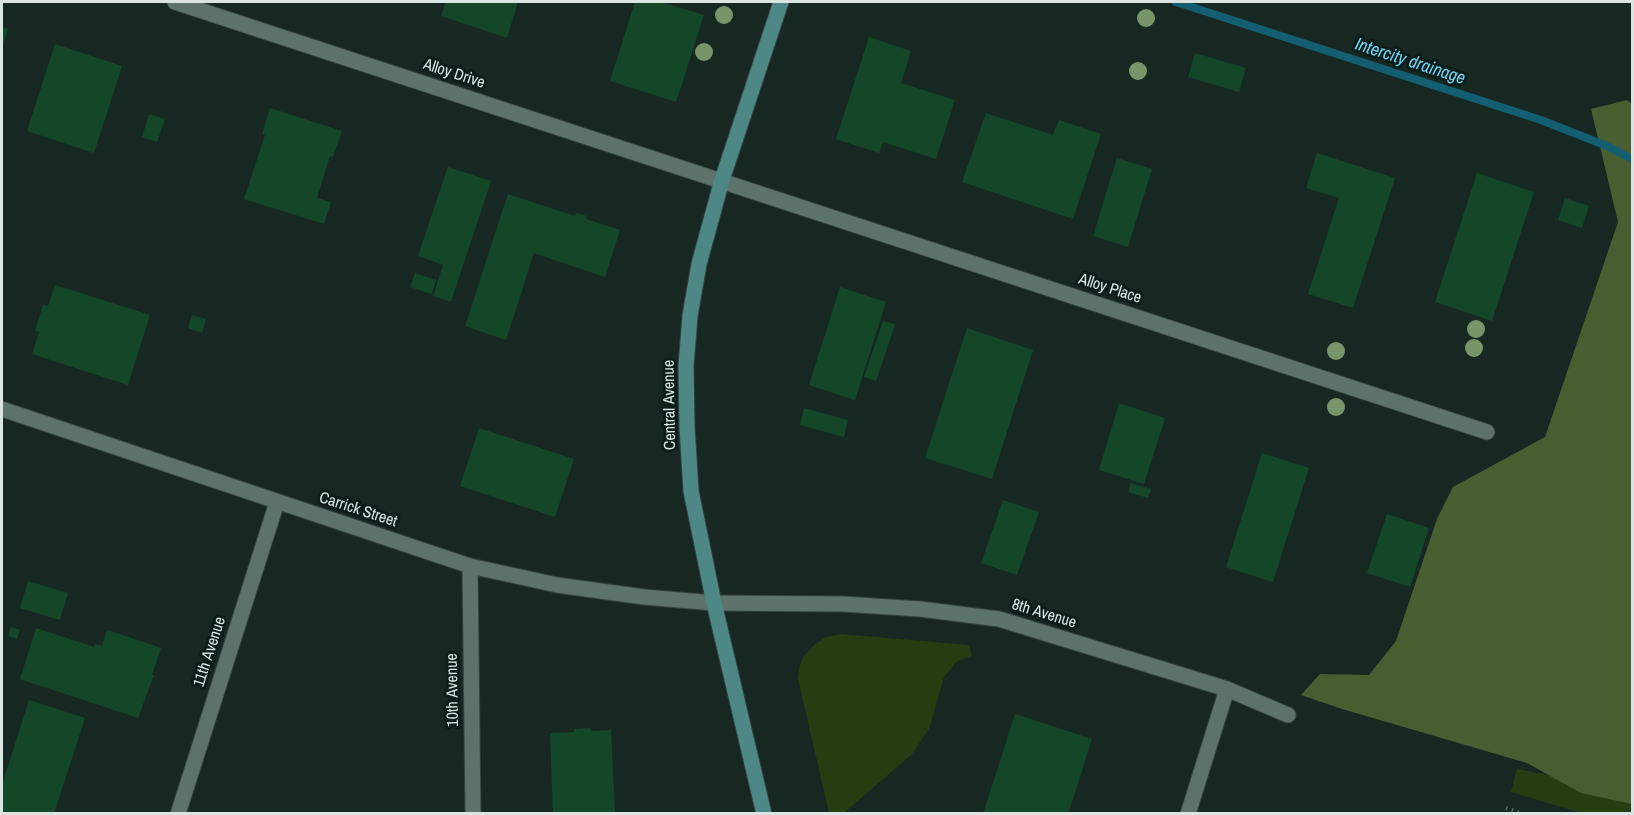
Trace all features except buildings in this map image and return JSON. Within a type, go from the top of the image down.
[{"type":"main road","name":"Central Avenue","points":[[764,813],[714,603],[691,491],[686,366],[690,316],[699,264],[722,180],[781,2]]},
{"type":"street","name":"Alloy Drive","points":[[175,2],[722,180]]},
{"type":"street","name":"Alloy Place","points":[[722,180],[1486,432]]},
{"type":"street","name":"Carrick Street","points":[[2,409],[470,566],[556,585],[644,597],[714,603]]},
{"type":"street","name":"11th Avenue","points":[[178,813],[277,502]]},
{"type":"street","name":"10th Avenue","points":[[470,566],[473,813]]},
{"type":"street","name":"8th Avenue","points":[[714,603],[843,604],[920,609],[999,620],[1227,689],[1288,715]]},
{"type":"street","points":[[1188,813],[1227,689]]},
{"type":"path","points":[[1506,808],[1523,813]]},
{"type":"green space","points":[[1627,100],[1632,104],[1632,804],[1581,793],[1527,763],[1301,695],[1320,674],[1369,675],[1396,641],[1437,519],[1453,487],[1545,437],[1618,222],[1591,109]]},
{"type":"green space","points":[[841,634],[969,645],[972,656],[957,661],[944,677],[929,729],[912,754],[844,813],[829,813],[798,679],[803,657],[814,645],[826,637]]},
{"type":"green space","points":[[1517,769],[1632,791],[1632,813],[1581,813],[1511,792]]},
{"type":"waterway","name":"Intercity drainage","points":[[1176,2],[1541,120],[1607,146],[1632,159]]}]
